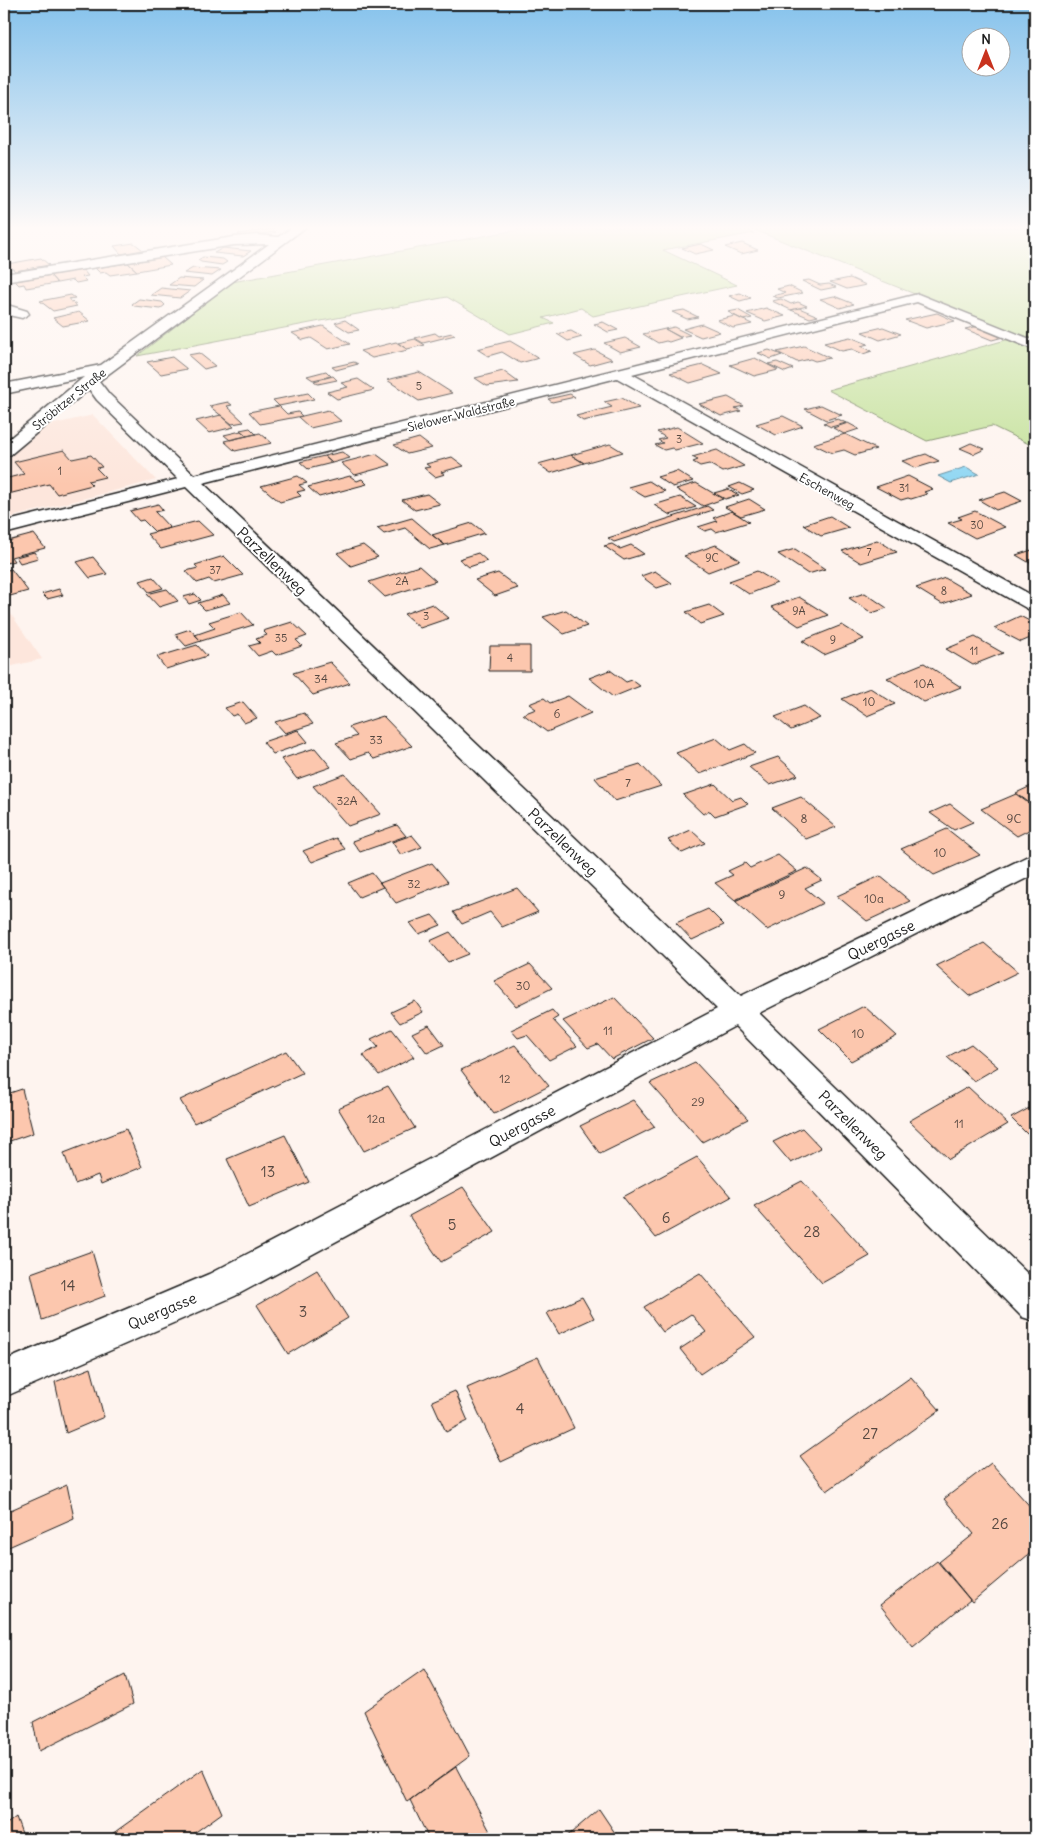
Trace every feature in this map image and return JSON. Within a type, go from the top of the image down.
[{"type":"street","points":[[17,313],[22,314]]},
{"type":"street","name":"Ströbitzer Straße","points":[[4,451],[98,374],[181,313]]},
{"type":"street","name":"Sielower Waldstraße","points":[[4,528],[859,313]]},
{"type":"street","name":"Sielower Waldstraße","points":[[955,313],[1035,346]]},
{"type":"street","points":[[4,389],[98,374]]},
{"type":"street","name":"Parzellenweg","points":[[98,374],[103,396],[738,1011],[1035,1305]]},
{"type":"street","name":"Eschenweg","points":[[620,374],[1035,605]]},
{"type":"street","name":"Quergasse","points":[[4,1379],[222,1285],[738,1011],[1035,863]]},
{"type":"shaded area","points":[[93,415],[156,480],[4,519],[4,460],[46,426]]},
{"type":"shaded area","points":[[4,604],[42,659],[4,668]]},
{"type":"green space","points":[[192,313],[363,313],[137,356]]},
{"type":"green space","points":[[474,313],[562,313],[543,318],[554,323],[510,334]]},
{"type":"green space","points":[[589,313],[607,313],[593,316]]},
{"type":"green space","points":[[962,313],[1035,313],[1035,447],[992,426],[927,441],[828,390],[1020,336]]},
{"type":"water","points":[[966,467],[979,474],[951,483],[938,476]]},
{"type":"building","points":[[80,313],[90,321],[63,326],[53,318]]},
{"type":"building","points":[[674,313],[690,313],[698,317],[687,319]]},
{"type":"building","points":[[730,313],[743,313],[752,318],[743,320]]},
{"type":"building","points":[[747,313],[778,313],[785,316],[765,321]]},
{"type":"building","points":[[798,313],[811,313],[818,316],[810,318]]},
{"type":"building","points":[[937,313],[955,321],[926,328],[905,320]]},
{"type":"building","points":[[735,316],[752,324],[733,328],[717,320]]},
{"type":"building","points":[[345,320],[359,330],[349,332],[335,323]]},
{"type":"building","points":[[603,322],[618,330],[608,332],[594,324]]},
{"type":"building","points":[[702,324],[720,332],[701,337],[683,329]]},
{"type":"building","points":[[323,326],[350,344],[328,349],[311,338],[303,340],[292,333]]},
{"type":"building","points":[[979,326],[1007,336],[992,340],[965,329]]},
{"type":"building","points":[[674,327],[690,335],[680,337],[665,329]]},
{"type":"building","points":[[883,327],[901,334],[880,340],[862,332]]},
{"type":"building","points":[[665,329],[681,338],[658,343],[643,334]]},
{"type":"building","points":[[571,331],[582,337],[568,341],[557,334]]},
{"type":"building","points":[[435,333],[439,336],[452,333],[455,335],[423,343],[415,338]]},
{"type":"building","points":[[850,337],[868,344],[861,346],[872,351],[863,354],[852,349],[842,351],[824,343]]},
{"type":"building","points":[[625,338],[641,347],[620,352],[604,343]]},
{"type":"building","points":[[415,339],[425,345],[407,349],[398,343]]},
{"type":"building","points":[[510,341],[539,358],[520,363],[502,352],[488,356],[477,349]]},
{"type":"building","points":[[396,342],[408,350],[372,358],[360,351]]},
{"type":"building","points":[[804,346],[830,358],[797,362],[777,352]]},
{"type":"building","points":[[595,350],[612,359],[590,365],[574,355]]},
{"type":"building","points":[[769,350],[782,355],[771,359],[758,353]]},
{"type":"building","points":[[199,353],[215,366],[204,369],[188,355]]},
{"type":"building","points":[[172,357],[187,369],[161,374],[147,362]]},
{"type":"building","points":[[755,358],[778,370],[754,376],[730,365]]},
{"type":"building","points":[[354,362],[358,364],[336,370],[332,367]]},
{"type":"building","points":[[777,362],[793,369],[785,372],[768,364]]},
{"type":"building","points":[[703,365],[722,374],[690,383],[670,373]]},
{"type":"building","points":[[326,371],[331,376],[313,380],[307,376]]},
{"type":"building","points":[[503,371],[518,382],[487,386],[475,378]]},
{"type":"building","points":[[419,372],[452,393],[419,401],[387,380]]},
{"type":"building","points":[[333,376],[337,380],[318,384],[314,381]]},
{"type":"building","points":[[358,379],[374,390],[337,399],[327,392],[348,387],[341,383]]},
{"type":"building","points":[[308,393],[314,399],[279,406],[273,400]]},
{"type":"building","points":[[570,394],[575,397],[552,402],[548,399]]},
{"type":"building","points":[[728,397],[744,406],[735,408],[741,411],[721,416],[699,404]]},
{"type":"building","points":[[622,398],[639,408],[583,421],[576,416],[612,407],[604,402]]},
{"type":"building","points":[[228,402],[232,405],[227,406],[244,422],[232,424],[209,406]]},
{"type":"building","points":[[821,405],[842,415],[826,420],[805,409]]},
{"type":"building","points":[[279,406],[287,414],[298,412],[302,416],[260,424],[249,412]]},
{"type":"building","points":[[328,410],[341,421],[310,428],[298,417]]},
{"type":"building","points":[[221,415],[234,427],[209,433],[196,421]]},
{"type":"building","points":[[783,416],[803,426],[776,435],[756,424]]},
{"type":"building","points":[[838,419],[846,423],[831,427],[823,423]]},
{"type":"building","points":[[848,423],[859,429],[844,434],[833,428]]},
{"type":"building","points":[[677,427],[703,443],[675,450],[672,448],[664,450],[655,445],[663,443],[658,440],[666,438],[657,432]]},
{"type":"building","points":[[250,428],[256,434],[247,436],[240,430]]},
{"type":"building","points":[[241,431],[247,436],[230,440],[224,435]]},
{"type":"building","points":[[260,433],[272,443],[235,451],[224,441]]},
{"type":"building","points":[[845,434],[876,449],[855,455],[844,450],[832,453],[813,444]]},
{"type":"building","points":[[419,438],[432,448],[407,454],[394,445]]},
{"type":"building","points":[[971,443],[985,449],[974,454],[960,448]]},
{"type":"building","points":[[610,444],[623,452],[584,463],[571,455]]},
{"type":"building","points":[[64,450],[72,459],[91,455],[102,467],[96,468],[105,477],[88,481],[92,485],[57,494],[49,484],[4,495],[4,479],[24,474],[14,462]]},
{"type":"building","points":[[717,450],[744,466],[723,472],[709,464],[700,466],[693,462],[698,460],[692,457]]},
{"type":"building","points":[[342,452],[350,458],[332,463],[324,456]]},
{"type":"building","points":[[376,454],[391,465],[355,475],[341,463]]},
{"type":"building","points":[[926,454],[939,461],[916,468],[902,461]]},
{"type":"building","points":[[571,455],[584,463],[551,473],[538,464]]},
{"type":"building","points":[[324,456],[332,463],[308,469],[300,462]]},
{"type":"building","points":[[452,457],[464,466],[441,472],[445,474],[435,477],[424,468],[430,467],[426,464]]},
{"type":"building","points":[[677,471],[693,481],[673,487],[657,477]]},
{"type":"building","points":[[298,476],[307,483],[299,485],[305,490],[297,492],[301,496],[280,502],[261,486]]},
{"type":"building","points":[[350,476],[357,481],[362,479],[367,484],[319,497],[308,487]]},
{"type":"building","points":[[908,476],[933,489],[924,492],[927,494],[901,500],[876,487]]},
{"type":"building","points":[[649,481],[665,491],[645,497],[628,487]]},
{"type":"building","points":[[696,483],[723,499],[703,506],[676,489]]},
{"type":"building","points":[[740,483],[754,490],[742,494],[729,487]]},
{"type":"building","points":[[728,489],[739,495],[725,499],[714,493]]},
{"type":"building","points":[[1005,492],[1022,501],[996,510],[979,500]]},
{"type":"building","points":[[427,494],[440,504],[415,510],[402,500]]},
{"type":"building","points":[[680,497],[696,507],[670,515],[654,505]]},
{"type":"building","points":[[749,499],[765,509],[741,516],[725,507]]},
{"type":"building","points":[[158,504],[163,510],[155,512],[170,528],[155,532],[143,520],[139,521],[130,511]]},
{"type":"building","points":[[707,506],[713,510],[614,542],[608,538]]},
{"type":"building","points":[[732,511],[749,522],[716,532],[712,529],[705,531],[698,527],[717,521],[713,518]]},
{"type":"building","points":[[975,511],[1005,527],[975,538],[948,523],[962,519],[958,517]]},
{"type":"building","points":[[830,516],[849,528],[821,536],[803,525]]},
{"type":"building","points":[[412,518],[445,545],[430,549],[405,528],[384,534],[377,528]]},
{"type":"building","points":[[198,521],[213,535],[161,549],[147,534]]},
{"type":"building","points":[[472,523],[485,533],[445,545],[432,535]]},
{"type":"building","points":[[34,534],[45,548],[11,557],[14,561],[6,563],[4,561],[4,542]]},
{"type":"building","points":[[877,540],[897,552],[861,563],[842,551]]},
{"type":"building","points":[[612,544],[620,549],[631,545],[644,554],[624,560],[604,546]]},
{"type":"building","points":[[363,545],[378,557],[351,566],[337,553]]},
{"type":"building","points":[[716,545],[740,560],[708,572],[684,556]]},
{"type":"building","points":[[795,549],[825,569],[808,574],[778,554]]},
{"type":"building","points":[[1035,549],[1035,566],[1016,555]]},
{"type":"building","points":[[34,552],[38,558],[20,563],[16,557]]},
{"type":"building","points":[[478,553],[487,561],[469,567],[459,559]]},
{"type":"building","points":[[224,556],[243,575],[214,583],[209,579],[197,583],[186,571],[198,568],[195,565]]},
{"type":"building","points":[[93,557],[107,574],[90,578],[77,562]]},
{"type":"building","points":[[419,566],[436,581],[385,597],[369,582]]},
{"type":"building","points":[[11,569],[28,591],[10,596],[4,588],[4,571]]},
{"type":"building","points":[[655,571],[672,583],[657,588],[641,576]]},
{"type":"building","points":[[757,571],[777,583],[749,594],[729,581]]},
{"type":"building","points":[[498,573],[518,588],[495,596],[475,580]]},
{"type":"building","points":[[153,577],[163,588],[149,592],[140,581]]},
{"type":"building","points":[[945,578],[972,594],[942,604],[916,588]]},
{"type":"building","points":[[59,589],[63,595],[47,599],[42,594]]},
{"type":"building","points":[[167,589],[178,601],[159,607],[147,594]]},
{"type":"building","points":[[865,593],[887,608],[872,613],[849,598]]},
{"type":"building","points":[[195,594],[201,600],[189,604],[183,597]]},
{"type":"building","points":[[223,595],[230,603],[205,610],[198,603]]},
{"type":"building","points":[[799,597],[828,615],[799,626],[771,607]]},
{"type":"building","points":[[432,604],[449,618],[420,628],[404,614]]},
{"type":"building","points":[[709,605],[724,616],[700,624],[686,612]]},
{"type":"building","points":[[566,610],[587,626],[564,634],[543,617]]},
{"type":"building","points":[[241,612],[253,625],[201,641],[195,635],[215,628],[209,622]]},
{"type":"building","points":[[1020,616],[1035,624],[1035,636],[1021,642],[994,628]]},
{"type":"building","points":[[292,622],[307,636],[296,640],[302,646],[276,655],[272,651],[258,656],[249,646],[260,643],[256,639],[267,635],[263,631]]},
{"type":"building","points":[[842,625],[864,639],[824,655],[802,641]]},
{"type":"building","points":[[190,629],[201,641],[186,646],[175,634]]},
{"type":"building","points":[[975,637],[1003,653],[973,665],[946,649]]},
{"type":"building","points":[[197,645],[207,656],[166,669],[157,657]]},
{"type":"building","points":[[490,646],[530,646],[530,671],[489,671]]},
{"type":"building","points":[[330,662],[350,683],[313,695],[293,673]]},
{"type":"building","points":[[924,663],[961,687],[924,702],[887,678]]},
{"type":"building","points":[[610,670],[626,682],[632,680],[640,686],[613,697],[589,678]]},
{"type":"building","points":[[870,688],[895,704],[867,716],[842,699]]},
{"type":"building","points":[[568,696],[591,713],[547,732],[523,714],[536,709],[529,704],[544,698],[550,703]]},
{"type":"building","points":[[243,702],[257,718],[244,723],[237,714],[232,716],[225,708]]},
{"type":"building","points":[[804,706],[820,718],[791,730],[775,717]]},
{"type":"building","points":[[304,713],[313,724],[285,733],[275,722]]},
{"type":"building","points":[[383,716],[412,746],[374,759],[368,753],[351,759],[336,743],[357,736],[349,727]]},
{"type":"building","points":[[298,730],[308,742],[273,754],[263,742]]},
{"type":"building","points":[[716,738],[730,750],[745,744],[755,753],[700,774],[676,753]]},
{"type":"building","points":[[315,748],[331,767],[297,779],[281,759]]},
{"type":"building","points":[[778,757],[798,775],[770,785],[749,767]]},
{"type":"building","points":[[640,764],[661,786],[615,801],[595,778]]},
{"type":"building","points":[[345,774],[381,814],[348,826],[313,786]]},
{"type":"building","points":[[715,784],[732,800],[741,797],[748,804],[715,816],[710,811],[703,814],[683,795]]},
{"type":"building","points":[[1031,786],[1035,789],[1035,807],[1016,793]]},
{"type":"building","points":[[1016,794],[1035,808],[1035,827],[1017,836],[981,809]]},
{"type":"building","points":[[801,797],[836,827],[806,839],[772,808]]},
{"type":"building","points":[[950,804],[973,822],[954,830],[930,813]]},
{"type":"building","points":[[397,825],[406,836],[360,852],[352,841]]},
{"type":"building","points":[[947,829],[980,855],[934,875],[901,849]]},
{"type":"building","points":[[691,830],[705,843],[682,853],[668,840]]},
{"type":"building","points":[[412,835],[422,847],[401,855],[392,842]]},
{"type":"building","points":[[336,838],[345,849],[312,862],[303,851]]},
{"type":"building","points":[[778,855],[797,871],[735,900],[715,883],[733,875],[728,871],[745,863],[750,868]]},
{"type":"building","points":[[432,863],[448,882],[396,903],[380,883]]},
{"type":"building","points":[[807,868],[822,880],[805,888],[823,903],[767,930],[735,901]]},
{"type":"building","points":[[372,873],[383,887],[359,897],[348,883]]},
{"type":"building","points":[[880,876],[910,901],[867,921],[837,896]]},
{"type":"building","points":[[517,888],[538,912],[502,927],[490,912],[462,924],[453,912]]},
{"type":"building","points":[[708,909],[724,925],[692,940],[676,923]]},
{"type":"building","points":[[432,915],[441,925],[419,934],[410,923]]},
{"type":"building","points":[[450,932],[468,954],[448,962],[430,941]]},
{"type":"building","points":[[984,943],[1018,972],[969,996],[936,966]]},
{"type":"building","points":[[530,964],[552,988],[516,1006],[494,981]]},
{"type":"building","points":[[614,997],[653,1038],[612,1059],[598,1044],[588,1048],[563,1021]]},
{"type":"building","points":[[415,1001],[423,1012],[400,1023],[391,1012]]},
{"type":"building","points":[[864,1006],[897,1036],[851,1061],[819,1029]]},
{"type":"building","points":[[552,1010],[558,1017],[553,1020],[577,1046],[549,1060],[527,1035],[518,1038],[511,1030]]},
{"type":"building","points":[[429,1025],[444,1045],[427,1053],[412,1033]]},
{"type":"building","points":[[392,1029],[414,1057],[379,1075],[363,1055],[378,1047],[371,1039]]},
{"type":"building","points":[[971,1044],[998,1067],[974,1081],[947,1057]]},
{"type":"building","points":[[515,1045],[549,1086],[494,1114],[461,1070]]},
{"type":"building","points":[[286,1051],[302,1073],[194,1123],[180,1100]]},
{"type":"building","points":[[695,1062],[748,1119],[702,1142],[650,1083]]},
{"type":"building","points":[[388,1086],[415,1128],[364,1151],[338,1108]]},
{"type":"building","points":[[968,1087],[1008,1124],[949,1159],[909,1121]]},
{"type":"building","points":[[22,1089],[33,1133],[4,1143],[4,1095]]},
{"type":"building","points":[[633,1100],[655,1127],[600,1154],[580,1126]]},
{"type":"building","points":[[1035,1105],[1035,1130],[1027,1134],[1011,1118]]},
{"type":"building","points":[[802,1128],[821,1148],[791,1163],[773,1142]]},
{"type":"building","points":[[126,1129],[142,1167],[101,1184],[98,1175],[75,1184],[64,1153]]},
{"type":"building","points":[[285,1135],[309,1182],[249,1207],[227,1159]]},
{"type":"building","points":[[697,1157],[731,1197],[656,1238],[623,1197]]},
{"type":"building","points":[[802,1181],[870,1256],[822,1283],[754,1206]]},
{"type":"building","points":[[463,1187],[495,1232],[441,1262],[409,1216]]},
{"type":"building","points":[[92,1251],[105,1296],[42,1320],[31,1273]]},
{"type":"building","points":[[317,1270],[348,1318],[288,1354],[257,1305]]},
{"type":"building","points":[[700,1273],[755,1337],[700,1374],[680,1349],[706,1332],[691,1314],[663,1332],[644,1307]]},
{"type":"building","points":[[582,1297],[594,1318],[559,1334],[547,1313]]},
{"type":"building","points":[[538,1357],[574,1428],[501,1462],[467,1388]]},
{"type":"building","points":[[91,1368],[104,1417],[66,1433],[55,1382]]},
{"type":"building","points":[[911,1377],[940,1410],[827,1491],[800,1456]]},
{"type":"building","points":[[455,1391],[468,1421],[446,1432],[432,1401]]},
{"type":"building","points":[[991,1463],[1035,1512],[1035,1549],[972,1602],[939,1562],[974,1534],[944,1499]]},
{"type":"building","points":[[67,1485],[74,1518],[4,1549],[4,1513]]},
{"type":"building","points":[[937,1561],[970,1600],[913,1647],[880,1605]]},
{"type":"building","points":[[424,1669],[470,1756],[407,1802],[364,1711]]},
{"type":"building","points":[[125,1675],[133,1704],[39,1751],[33,1722]]},
{"type":"building","points":[[456,1767],[494,1839],[429,1839],[410,1800]]},
{"type":"building","points":[[203,1769],[222,1813],[186,1839],[105,1839]]},
{"type":"building","points":[[599,1809],[619,1839],[564,1839]]},
{"type":"building","points":[[16,1817],[24,1839],[4,1839],[4,1826]]}]
